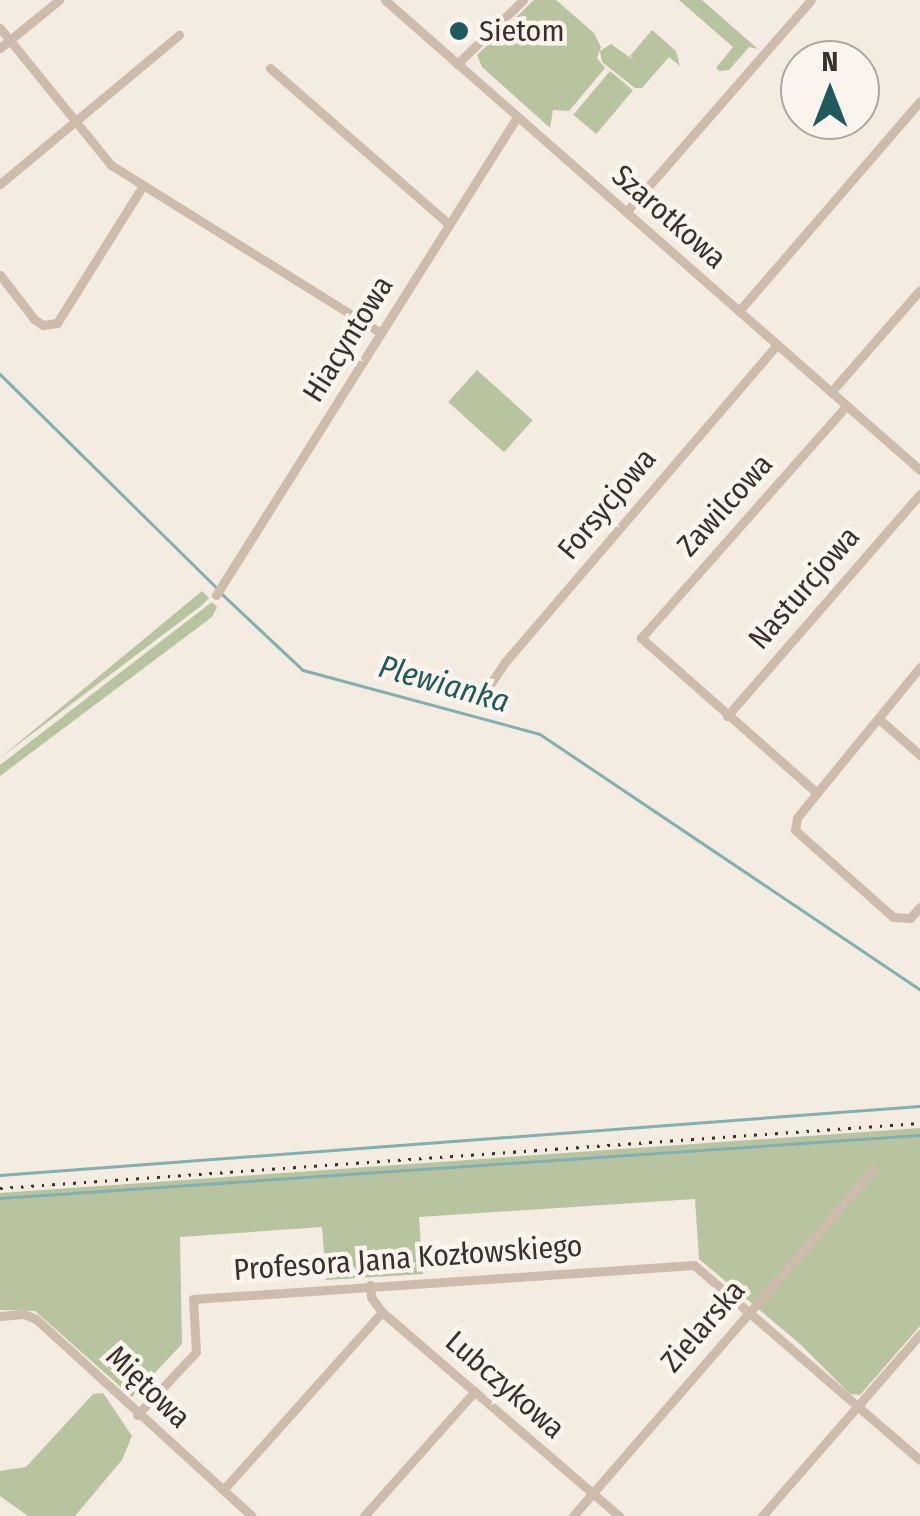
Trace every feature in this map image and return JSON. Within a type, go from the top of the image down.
[{"type":"street","points":[[0,48],[59,0]]},
{"type":"street","name":"Szarotkowa","points":[[385,0],[920,470]]},
{"type":"street","points":[[457,64],[523,0]]},
{"type":"street","points":[[626,212],[811,0]]},
{"type":"street","points":[[0,28],[111,165],[381,333]]},
{"type":"street","points":[[0,184],[178,36]]},
{"type":"street","points":[[270,68],[449,224]]},
{"type":"street","points":[[739,312],[920,102]]},
{"type":"street","name":"Hiacyntowa","points":[[218,592],[517,117]]},
{"type":"street","points":[[0,275],[34,318],[43,325],[57,323],[142,187]]},
{"type":"street","points":[[831,392],[920,290]]},
{"type":"street","name":"Forsycjowa","points":[[481,698],[505,662],[777,345]]},
{"type":"street","name":"Zawilcowa","points":[[726,716],[641,638],[846,406]]},
{"type":"street","name":"Nasturcjowa","points":[[726,716],[920,494]]},
{"type":"street","points":[[920,667],[798,818],[797,833],[893,917],[910,918],[920,907]]},
{"type":"street","points":[[726,716],[817,793]]},
{"type":"street","points":[[879,719],[920,754]]},
{"type":"street","name":"Zielarska","points":[[573,1516],[872,1170]]},
{"type":"street","name":"Profesora Jana Kozłowskiego","points":[[137,1415],[196,1352],[193,1299],[694,1265],[920,1460]]},
{"type":"street","name":"Lubczykowa","points":[[370,1285],[372,1297],[382,1312],[619,1516]]},
{"type":"street","points":[[223,1490],[382,1312]]},
{"type":"street","name":"Miętowa","points":[[0,1316],[24,1314],[36,1319],[252,1516]]},
{"type":"street","points":[[762,1516],[920,1334]]},
{"type":"street","points":[[364,1516],[475,1391]]},
{"type":"green space","points":[[534,0],[556,0],[594,33],[601,47],[597,58],[605,68],[569,111],[553,110],[550,128],[482,67],[477,55]]},
{"type":"green space","points":[[679,0],[702,0],[758,49],[749,47],[729,70],[719,71],[716,68],[733,47]]},
{"type":"green space","points":[[652,30],[676,51],[680,66],[669,57],[642,88],[635,88],[602,62],[600,51],[611,44],[635,61],[630,56]]},
{"type":"green space","points":[[610,71],[633,90],[596,134],[573,115]]},
{"type":"green space","points":[[477,370],[533,420],[504,452],[448,402]]},
{"type":"green space","points":[[202,591],[209,598],[201,606],[0,758]]},
{"type":"green space","points":[[212,602],[217,607],[212,617],[0,776],[0,765]]},
{"type":"green space","points":[[920,1128],[920,1326],[860,1395],[850,1394],[800,1344],[699,1259],[695,1199],[419,1217],[423,1274],[326,1280],[322,1227],[180,1237],[182,1344],[132,1397],[35,1311],[0,1310],[0,1193]]},
{"type":"green space","points":[[103,1393],[132,1436],[122,1460],[75,1516],[28,1516],[0,1496],[0,1471],[26,1467],[93,1394]]},
{"type":"waterway","name":"Plewianka","points":[[0,374],[216,587]]},
{"type":"waterway","name":"Plewianka","points":[[221,593],[303,670],[540,734],[920,989]]},
{"type":"waterway","points":[[0,1175],[920,1106]]},
{"type":"waterway","points":[[0,1198],[920,1135]]},
{"type":"railway","points":[[0,1188],[920,1123]]},
{"type":"place","name":"Sietom","points":[[459,31]]}]
